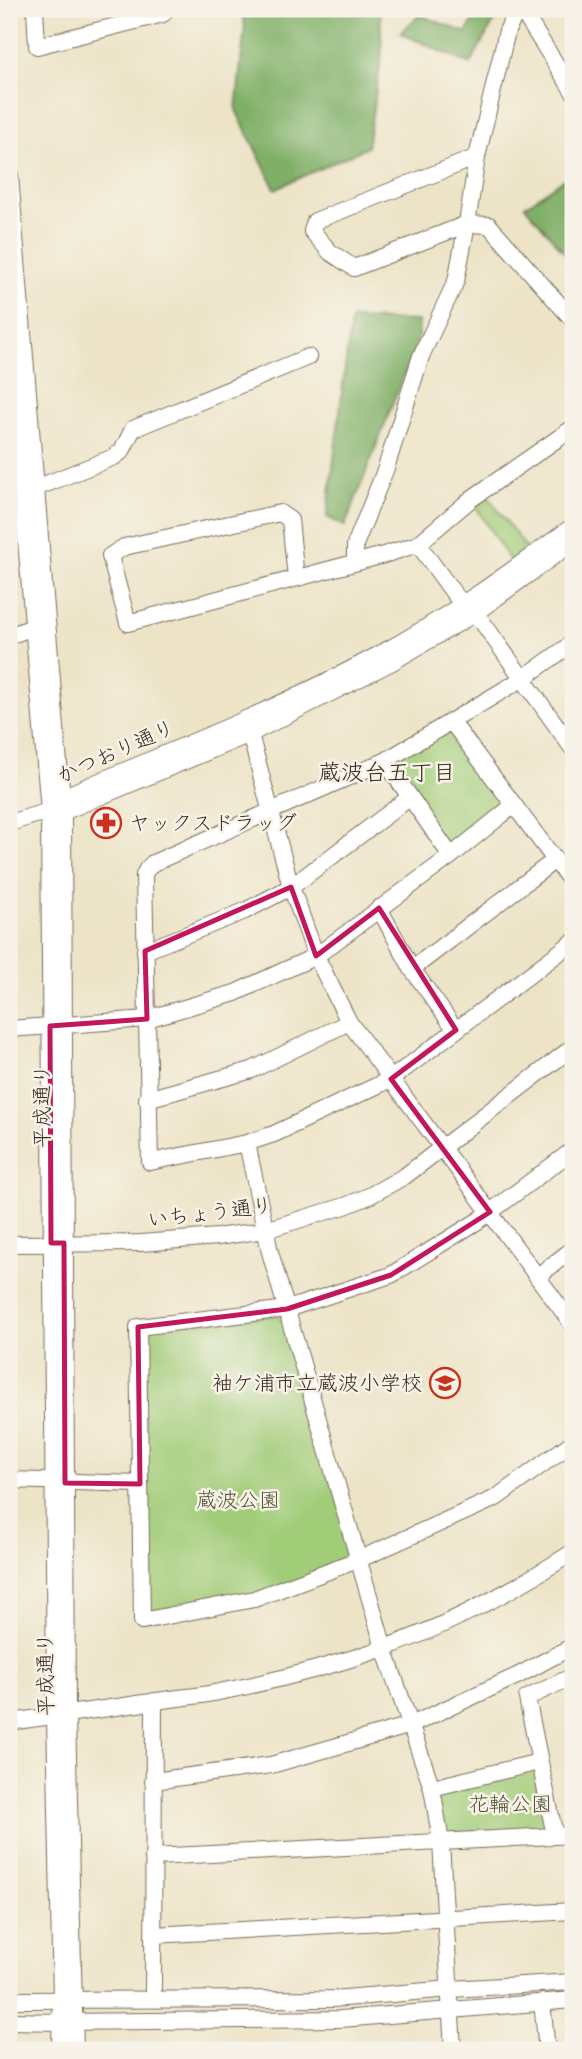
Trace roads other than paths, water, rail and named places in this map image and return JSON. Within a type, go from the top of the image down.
[{"type":"street","points":[[35,9],[37,46],[163,14],[162,9]]},
{"type":"street","points":[[355,562],[355,545],[386,468],[421,356],[456,281],[477,157],[507,31],[519,9],[573,91]]},
{"type":"street","points":[[477,157],[315,221],[312,231],[330,252],[354,268],[467,224],[489,225],[573,320]]},
{"type":"street","name":"平成通り","points":[[9,165],[36,488],[58,807],[57,1243],[61,1716],[67,1999],[67,2022],[60,2050]]},
{"type":"street","name":"平成通り","points":[[9,341],[33,627],[58,807]]},
{"type":"street","points":[[36,488],[114,457],[122,451],[133,429],[308,358]]},
{"type":"street","points":[[296,578],[290,520],[280,513],[124,547],[110,556],[128,623],[384,555],[418,544],[471,499],[573,428]]},
{"type":"street","name":"かつおり通り","points":[[469,609],[573,526]]},
{"type":"street","name":"かつおり通り","points":[[9,824],[58,807],[248,727],[392,662],[573,542]]},
{"type":"street","points":[[418,544],[455,595],[483,623],[573,748]]},
{"type":"street","points":[[9,636],[33,627]]},
{"type":"street","points":[[573,643],[522,679],[386,761],[153,863],[147,869],[144,875],[150,1163],[247,1143],[274,1134],[391,1079],[573,942]]},
{"type":"street","points":[[451,720],[573,884]]},
{"type":"street","points":[[248,727],[291,887],[316,956],[349,1022],[573,1325]]},
{"type":"street","points":[[386,761],[451,856]]},
{"type":"street","points":[[145,951],[245,911],[291,887],[409,797]]},
{"type":"street","points":[[9,1030],[147,1019],[235,993],[316,956],[451,856],[514,805]]},
{"type":"street","points":[[412,968],[555,860]]},
{"type":"street","points":[[379,908],[412,968],[456,1030]]},
{"type":"street","points":[[147,1099],[253,1070],[349,1022]]},
{"type":"street","name":"いちょう通り","points":[[9,1244],[141,1242],[217,1237],[265,1230],[345,1206],[405,1176],[573,1047]]},
{"type":"street","points":[[247,1143],[265,1230],[384,1648],[432,1788],[441,1842],[453,2050]]},
{"type":"street","points":[[573,1150],[490,1212],[391,1275],[287,1309],[138,1327],[142,1621],[254,1600],[360,1559],[496,1498],[573,1441]]},
{"type":"street","points":[[538,1276],[573,1249]]},
{"type":"street","points":[[9,1480],[140,1484]]},
{"type":"street","points":[[9,1722],[213,1693],[276,1679],[384,1648],[495,1597],[573,1552]]},
{"type":"street","points":[[153,1781],[271,1765],[411,1725],[519,1675],[573,1646]]},
{"type":"street","points":[[555,1836],[527,1698],[573,1676]]},
{"type":"street","points":[[153,1999],[154,1701]]},
{"type":"street","points":[[432,1788],[539,1762]]},
{"type":"street","points":[[153,1857],[573,1835]]},
{"type":"street","points":[[153,1935],[573,1911]]},
{"type":"street","points":[[9,2000],[333,1999],[573,1982]]},
{"type":"street","points":[[9,2021],[341,2019],[573,2000]]},
{"type":"street","points":[[542,2002],[547,2050]]},
{"type":"street","name":"平成通り","points":[[67,2022],[75,2050]]},
{"type":"place","name":"ヤックスドラッグ","points":[[106,823]]},
{"type":"place","name":"袖ケ浦市立蔵波小学校","points":[[445,1383]]},
{"type":"district","name":"蔵波台五丁目","points":[[387,773]]},
{"type":"park label","name":"蔵波公園","points":[[238,1500]]},
{"type":"park label","name":"花輪公園","points":[[510,1804]]}]
